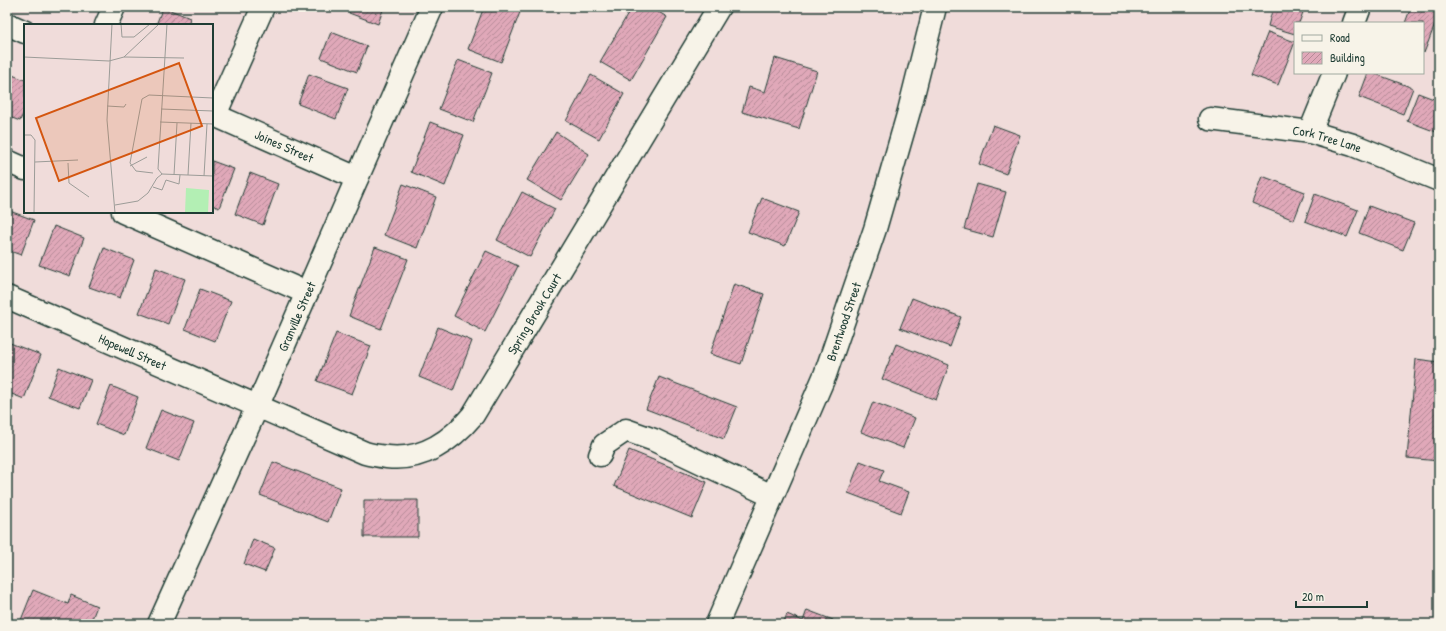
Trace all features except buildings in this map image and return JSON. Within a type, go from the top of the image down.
[{"type":"street","points":[[106,24],[114,7]]},
{"type":"street","points":[[213,115],[263,7]]},
{"type":"street","name":"Granville Street","points":[[159,624],[257,407],[432,7]]},
{"type":"street","name":"Spring Brook Court","points":[[257,407],[365,453],[388,458],[410,456],[428,451],[446,442],[460,429],[477,408],[719,7]]},
{"type":"street","name":"Brentwood Street","points":[[717,624],[825,375],[875,228],[909,111],[935,7]]},
{"type":"street","points":[[1354,22],[1360,7]]},
{"type":"street","points":[[7,24],[24,32]]},
{"type":"street","points":[[1310,132],[1334,74]]},
{"type":"street","name":"Joines Street","points":[[213,115],[357,178]]},
{"type":"street","name":"Cork Tree Lane","points":[[1210,119],[1310,132],[1353,145],[1439,180]]},
{"type":"street","points":[[7,161],[24,169]]},
{"type":"street","points":[[126,213],[307,293]]},
{"type":"street","name":"Hopewell Street","points":[[7,297],[257,407]]},
{"type":"street","points":[[600,455],[604,445],[626,430],[654,440],[772,496]]}]
